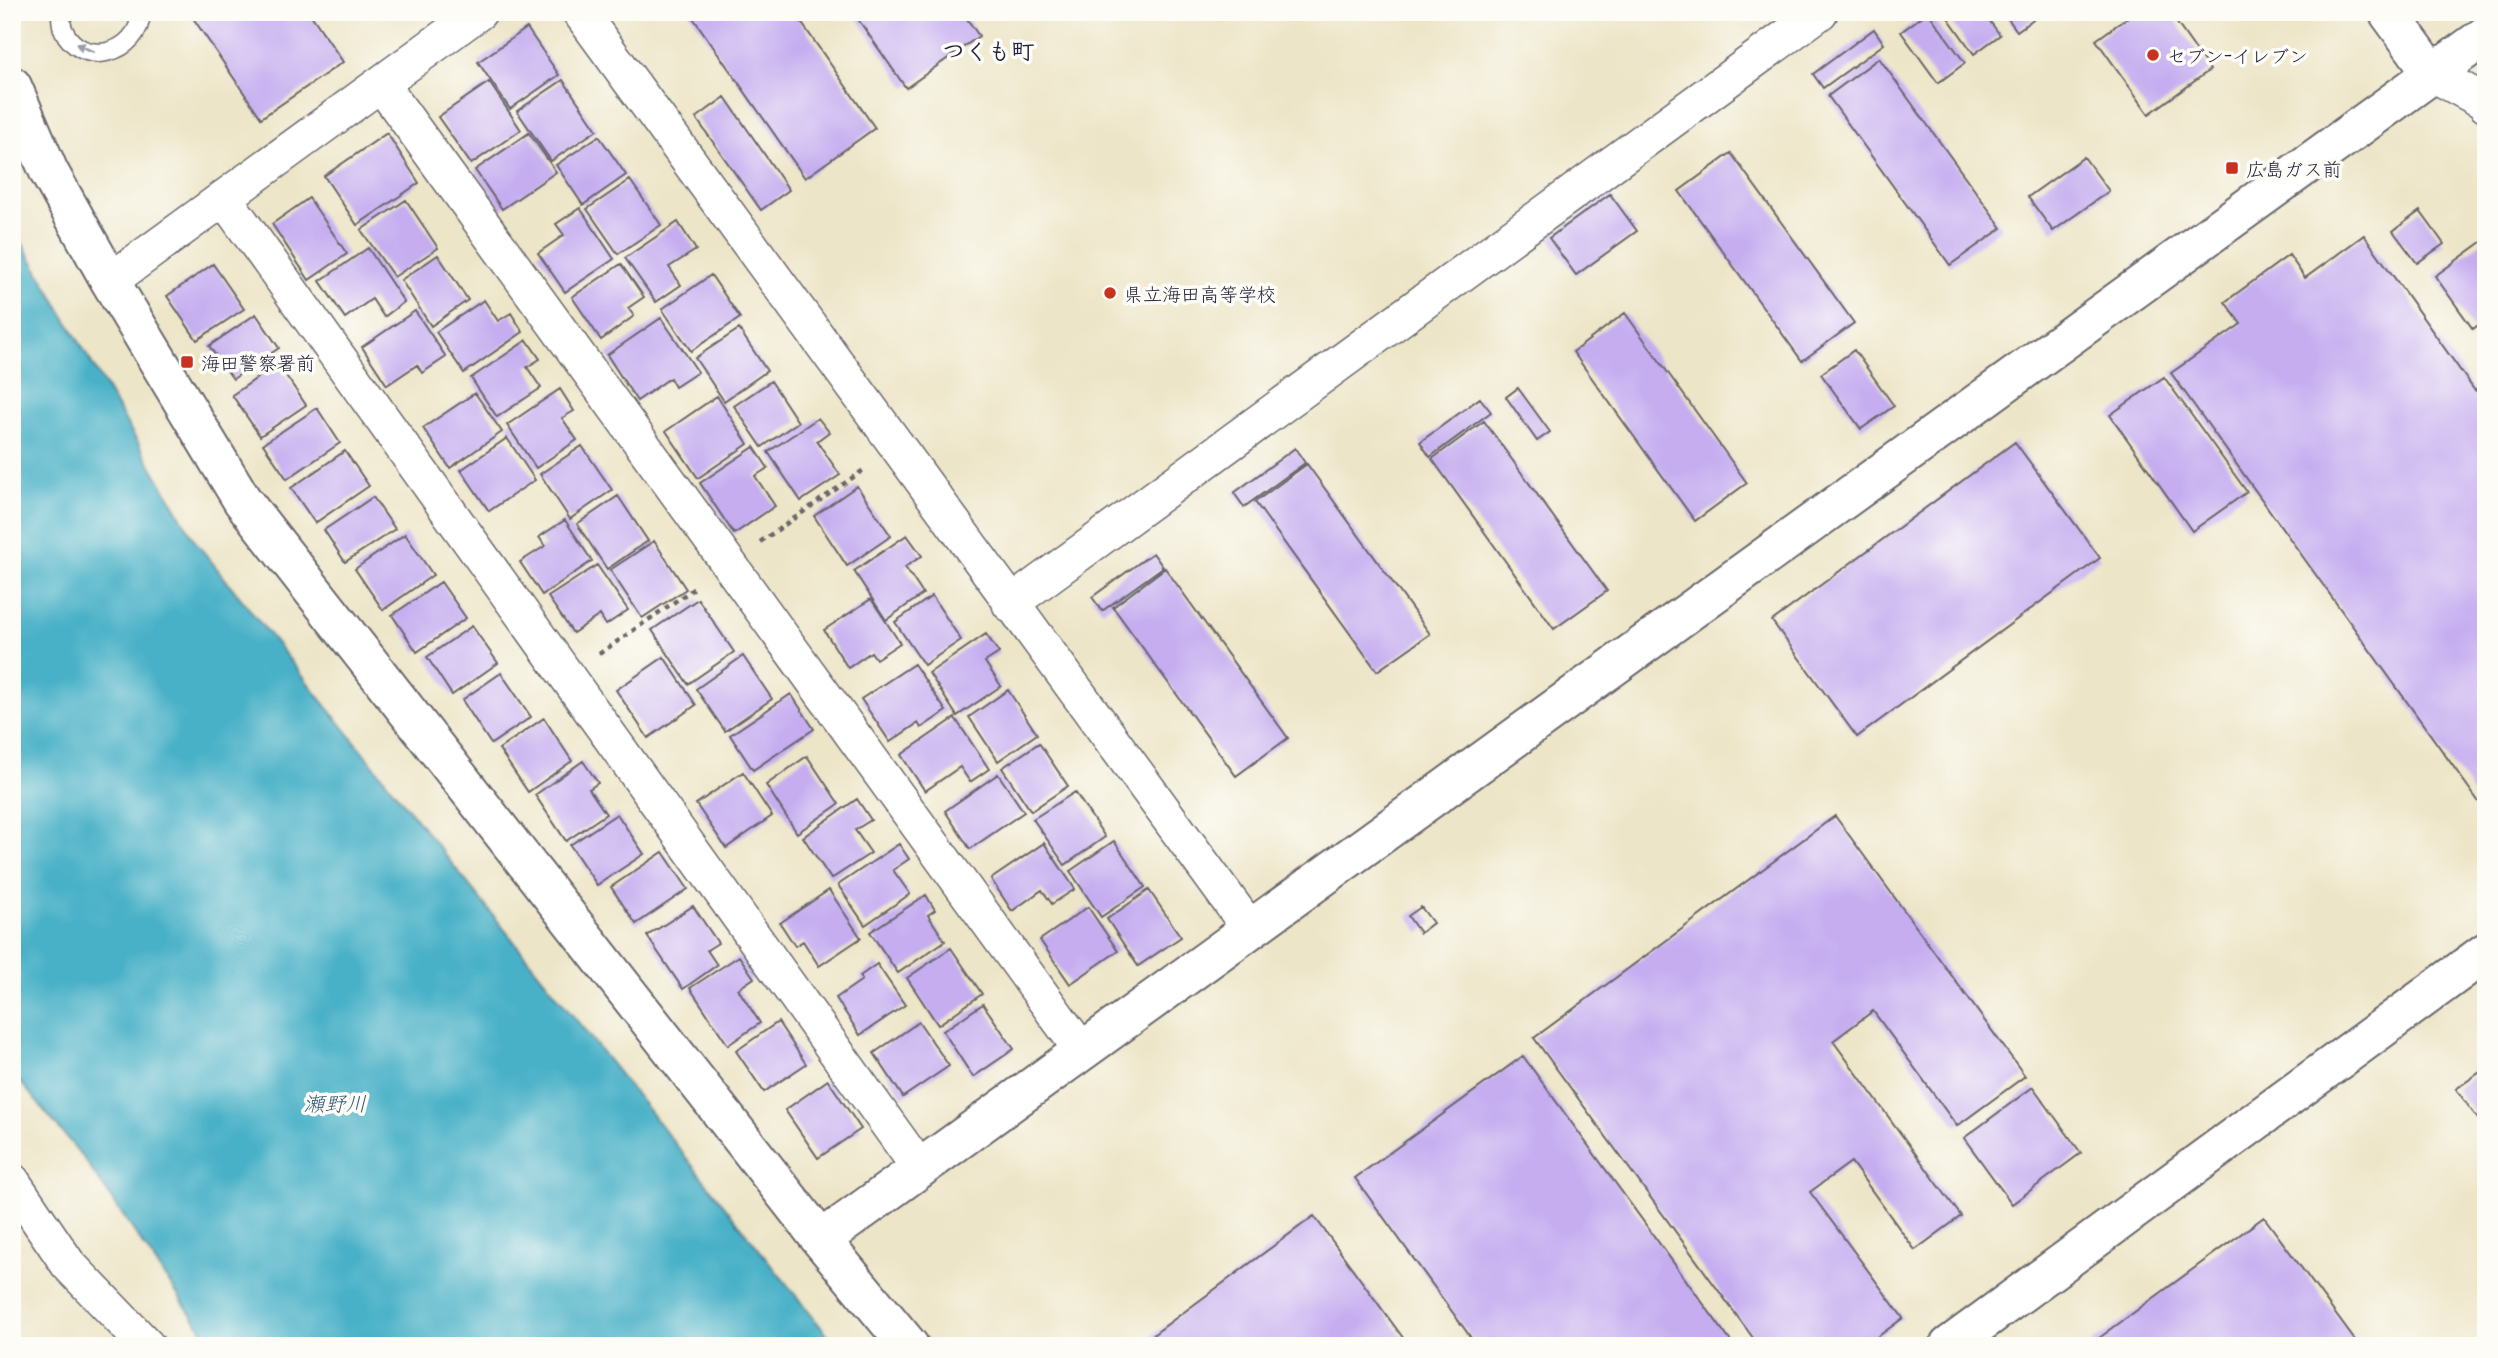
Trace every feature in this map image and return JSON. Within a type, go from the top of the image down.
[{"type":"street","points":[[110,281],[479,12]]},
{"type":"street","points":[[580,12],[1250,929]]},
{"type":"street","points":[[1010,604],[1819,12]]},
{"type":"street","points":[[2388,12],[2433,74],[2486,105]]},
{"type":"street","points":[[821,1240],[2486,35]]},
{"type":"street","points":[[381,84],[1082,1051]]},
{"type":"street","points":[[12,86],[49,172],[110,281],[242,500],[821,1240],[909,1346]]},
{"type":"street","points":[[223,198],[920,1169]]},
{"type":"street","points":[[1948,1346],[2486,953]]},
{"type":"street","points":[[14,1188],[68,1264],[147,1346]]},
{"type":"lane","points":[[61,12],[63,28],[72,42],[85,50],[100,54],[116,51],[129,42],[137,30],[141,12]]},
{"type":"water","name":"瀬野川","points":[[12,226],[195,541],[836,1346],[213,1346],[82,1156],[12,1072]]},
{"type":"building","points":[[189,12],[309,12],[343,62],[261,118]]},
{"type":"building","points":[[689,12],[794,12],[875,128],[805,178]]},
{"type":"building","points":[[853,12],[962,12],[979,36],[906,88]]},
{"type":"building","points":[[1928,12],[1965,63],[1938,83],[1901,32]]},
{"type":"building","points":[[1944,12],[1983,12],[2000,35],[1974,54]]},
{"type":"building","points":[[2003,12],[2043,12],[2017,31]]},
{"type":"building","name":"セブン-イレブン","points":[[2135,12],[2169,12],[2210,70],[2149,114],[2096,40]]},
{"type":"building","points":[[527,28],[559,75],[510,109],[478,62]]},
{"type":"building","points":[[1874,29],[1884,44],[1823,88],[1813,74]]},
{"type":"building","points":[[1879,58],[2002,228],[1950,265],[1828,96]]},
{"type":"building","points":[[563,80],[597,130],[551,161],[517,111]]},
{"type":"building","points":[[489,82],[521,130],[471,164],[438,117]]},
{"type":"building","points":[[725,97],[789,190],[761,210],[696,118]]},
{"type":"building","points":[[387,133],[419,183],[357,225],[324,176]]},
{"type":"building","points":[[529,133],[556,172],[502,209],[475,170]]},
{"type":"building","points":[[599,136],[626,175],[583,205],[556,165]]},
{"type":"building","points":[[1731,153],[1854,323],[1802,361],[1679,191]]},
{"type":"building","points":[[2084,157],[2109,191],[2053,231],[2028,197]]},
{"type":"building","points":[[630,180],[661,225],[618,254],[587,209]]},
{"type":"building","points":[[1610,194],[1637,231],[1576,275],[1549,238]]},
{"type":"building","points":[[309,198],[347,254],[309,280],[272,224]]},
{"type":"building","points":[[406,200],[438,248],[394,277],[361,230]]},
{"type":"building","points":[[580,208],[614,259],[565,292],[538,253],[564,235],[556,224]]},
{"type":"building","points":[[2420,211],[2444,244],[2417,263],[2393,231]]},
{"type":"building","points":[[678,222],[696,250],[669,267],[681,285],[656,302],[625,258]]},
{"type":"building","points":[[2364,235],[2475,391],[2486,383],[2486,812],[2171,373],[2241,324],[2225,302],[2289,255],[2305,278]]},
{"type":"building","points":[[2486,239],[2486,319],[2473,329],[2435,276]]},
{"type":"building","points":[[368,248],[404,302],[384,317],[372,299],[345,318],[320,281]]},
{"type":"building","points":[[438,255],[468,300],[431,326],[401,280]]},
{"type":"building","points":[[213,264],[244,309],[197,340],[167,296]]},
{"type":"building","points":[[621,264],[644,297],[628,308],[634,316],[601,340],[572,297]]},
{"type":"building","points":[[711,275],[740,318],[691,351],[662,309]]},
{"type":"building","points":[[484,300],[498,321],[511,313],[523,332],[464,373],[436,332]]},
{"type":"building","points":[[415,311],[446,357],[422,373],[417,365],[387,385],[362,347]]},
{"type":"building","points":[[1625,313],[1747,483],[1695,521],[1573,352]]},
{"type":"building","points":[[256,314],[279,348],[233,379],[209,346]]},
{"type":"building","points":[[661,318],[698,372],[675,387],[670,378],[637,401],[607,355]]},
{"type":"building","points":[[739,329],[767,371],[724,401],[695,358]]},
{"type":"building","points":[[527,340],[540,359],[527,367],[541,388],[497,417],[471,378]]},
{"type":"building","points":[[1854,350],[1894,406],[1861,429],[1821,374]]},
{"type":"building","points":[[278,364],[306,405],[260,436],[232,395]]},
{"type":"building","points":[[2164,377],[2247,492],[2192,531],[2110,415]]},
{"type":"building","points":[[771,381],[798,422],[762,447],[734,406]]},
{"type":"building","points":[[1518,388],[1550,432],[1537,441],[1506,397]]},
{"type":"building","points":[[560,389],[574,411],[562,418],[577,440],[536,468],[507,425]]},
{"type":"building","points":[[475,393],[502,432],[450,468],[423,428]]},
{"type":"building","points":[[717,396],[748,444],[698,478],[666,431]]},
{"type":"building","points":[[1480,398],[1491,412],[1430,457],[1420,442]]},
{"type":"building","points":[[317,408],[340,443],[287,479],[263,444]]},
{"type":"building","points":[[818,418],[829,432],[817,441],[840,475],[801,501],[768,452]]},
{"type":"building","points":[[1484,421],[1607,591],[1554,629],[1432,459]]},
{"type":"building","points":[[507,438],[535,480],[489,511],[461,470]]},
{"type":"building","points":[[2015,442],[2100,558],[1857,737],[1772,621]]},
{"type":"building","points":[[582,446],[612,490],[570,519],[540,474]]},
{"type":"building","points":[[754,447],[768,468],[755,476],[775,506],[734,534],[700,483]]},
{"type":"building","points":[[1295,448],[1305,463],[1244,507],[1234,493]]},
{"type":"building","points":[[345,451],[369,486],[315,523],[291,488]]},
{"type":"building","points":[[1307,464],[1430,634],[1377,671],[1255,502]]},
{"type":"building","points":[[857,486],[891,536],[847,566],[814,516]]},
{"type":"building","points":[[618,496],[648,541],[607,569],[577,524]]},
{"type":"building","points":[[373,497],[395,529],[345,562],[324,530]]},
{"type":"building","points":[[565,520],[592,561],[542,595],[520,562],[545,546],[539,537]]},
{"type":"building","points":[[405,534],[433,575],[383,610],[355,569]]},
{"type":"building","points":[[907,535],[922,556],[905,567],[923,594],[886,620],[854,571]]},
{"type":"building","points":[[654,541],[686,589],[642,618],[610,570]]},
{"type":"building","points":[[1153,553],[1163,567],[1102,611],[1092,597]]},
{"type":"building","points":[[597,565],[628,610],[606,625],[600,615],[573,633],[548,597]]},
{"type":"building","points":[[1165,568],[1288,738],[1236,776],[1113,607]]},
{"type":"building","points":[[441,582],[466,618],[417,652],[392,615]]},
{"type":"building","points":[[932,596],[961,640],[924,665],[895,622]]},
{"type":"building","points":[[698,599],[734,652],[688,684],[652,630]]},
{"type":"building","points":[[871,599],[900,643],[876,659],[871,652],[848,668],[824,630]]},
{"type":"building","points":[[472,626],[498,663],[452,695],[427,657]]},
{"type":"building","points":[[986,634],[999,653],[985,662],[1001,686],[957,716],[929,673]]},
{"type":"building","points":[[743,656],[772,699],[725,731],[696,689]]},
{"type":"building","points":[[664,657],[696,705],[648,738],[616,690]]},
{"type":"building","points":[[914,664],[946,711],[921,728],[918,723],[890,742],[861,699]]},
{"type":"building","points":[[501,673],[531,717],[491,744],[462,700]]},
{"type":"building","points":[[1008,690],[1037,734],[998,761],[969,717]]},
{"type":"building","points":[[791,694],[814,729],[753,770],[730,735]]},
{"type":"building","points":[[544,718],[572,761],[528,792],[499,749]]},
{"type":"building","points":[[955,718],[989,769],[970,782],[960,767],[925,791],[901,755]]},
{"type":"building","points":[[1039,743],[1068,786],[1031,811],[1002,768]]},
{"type":"building","points":[[807,756],[839,804],[797,833],[766,785]]},
{"type":"building","points":[[583,761],[598,783],[589,789],[606,814],[566,841],[535,795]]},
{"type":"building","points":[[743,772],[772,816],[726,848],[696,804]]},
{"type":"building","points":[[998,774],[1024,812],[970,849],[945,811]]},
{"type":"building","points":[[1075,792],[1105,837],[1065,865],[1033,819]]},
{"type":"building","points":[[857,799],[871,820],[855,830],[871,853],[831,879],[803,837]]},
{"type":"building","points":[[617,814],[644,854],[597,885],[570,845]]},
{"type":"building","points":[[1835,816],[2025,1076],[1957,1126],[1873,1011],[1833,1041],[1961,1216],[1915,1250],[1851,1162],[1810,1192],[1903,1318],[1865,1346],[1759,1346],[1534,1038]]},
{"type":"building","points":[[1114,841],[1145,887],[1101,917],[1070,871]]},
{"type":"building","points":[[1044,843],[1075,889],[1052,904],[1042,890],[1012,911],[991,879]]},
{"type":"building","points":[[899,844],[909,859],[893,870],[910,894],[865,925],[838,885]]},
{"type":"building","points":[[663,852],[688,889],[636,924],[611,887]]},
{"type":"building","points":[[829,890],[861,938],[819,966],[803,941],[795,946],[780,923]]},
{"type":"building","points":[[1149,890],[1181,937],[1138,966],[1107,919]]},
{"type":"building","points":[[926,895],[935,910],[928,915],[945,941],[898,973],[870,932]]},
{"type":"building","points":[[693,906],[718,943],[707,950],[717,965],[683,989],[647,936]]},
{"type":"building","points":[[1088,907],[1118,951],[1070,984],[1040,940]]},
{"type":"building","points":[[1421,907],[1433,923],[1420,933],[1408,916]]},
{"type":"building","points":[[951,948],[982,994],[938,1025],[907,978]]},
{"type":"building","points":[[739,956],[754,978],[738,989],[760,1023],[728,1045],[690,988]]},
{"type":"building","points":[[877,964],[905,1005],[860,1035],[836,998],[862,980],[860,976]]},
{"type":"building","points":[[983,1004],[1014,1049],[973,1077],[943,1031]]},
{"type":"building","points":[[778,1022],[806,1064],[764,1092],[736,1051]]},
{"type":"building","points":[[919,1022],[949,1066],[903,1097],[874,1053]]},
{"type":"building","points":[[1523,1056],[1734,1346],[1477,1346],[1355,1178]]},
{"type":"building","points":[[2486,1068],[2486,1130],[2456,1089]]},
{"type":"building","points":[[828,1080],[861,1129],[818,1158],[785,1110]]},
{"type":"building","points":[[2033,1087],[2081,1153],[2012,1204],[1964,1138]]},
{"type":"building","points":[[1314,1216],[1409,1346],[1138,1346]]},
{"type":"building","points":[[2264,1217],[2359,1346],[2092,1346],[2091,1344]]},
{"type":"place","name":"セブン-イレブン","points":[[2153,55]]},
{"type":"place","name":"広島ガス前","points":[[2232,168]]},
{"type":"place","name":"県立海田高等学校","points":[[1110,293]]},
{"type":"place","name":"海田警察署前","points":[[187,362]]},
{"type":"district","name":"つくも町","points":[[988,50]]}]
